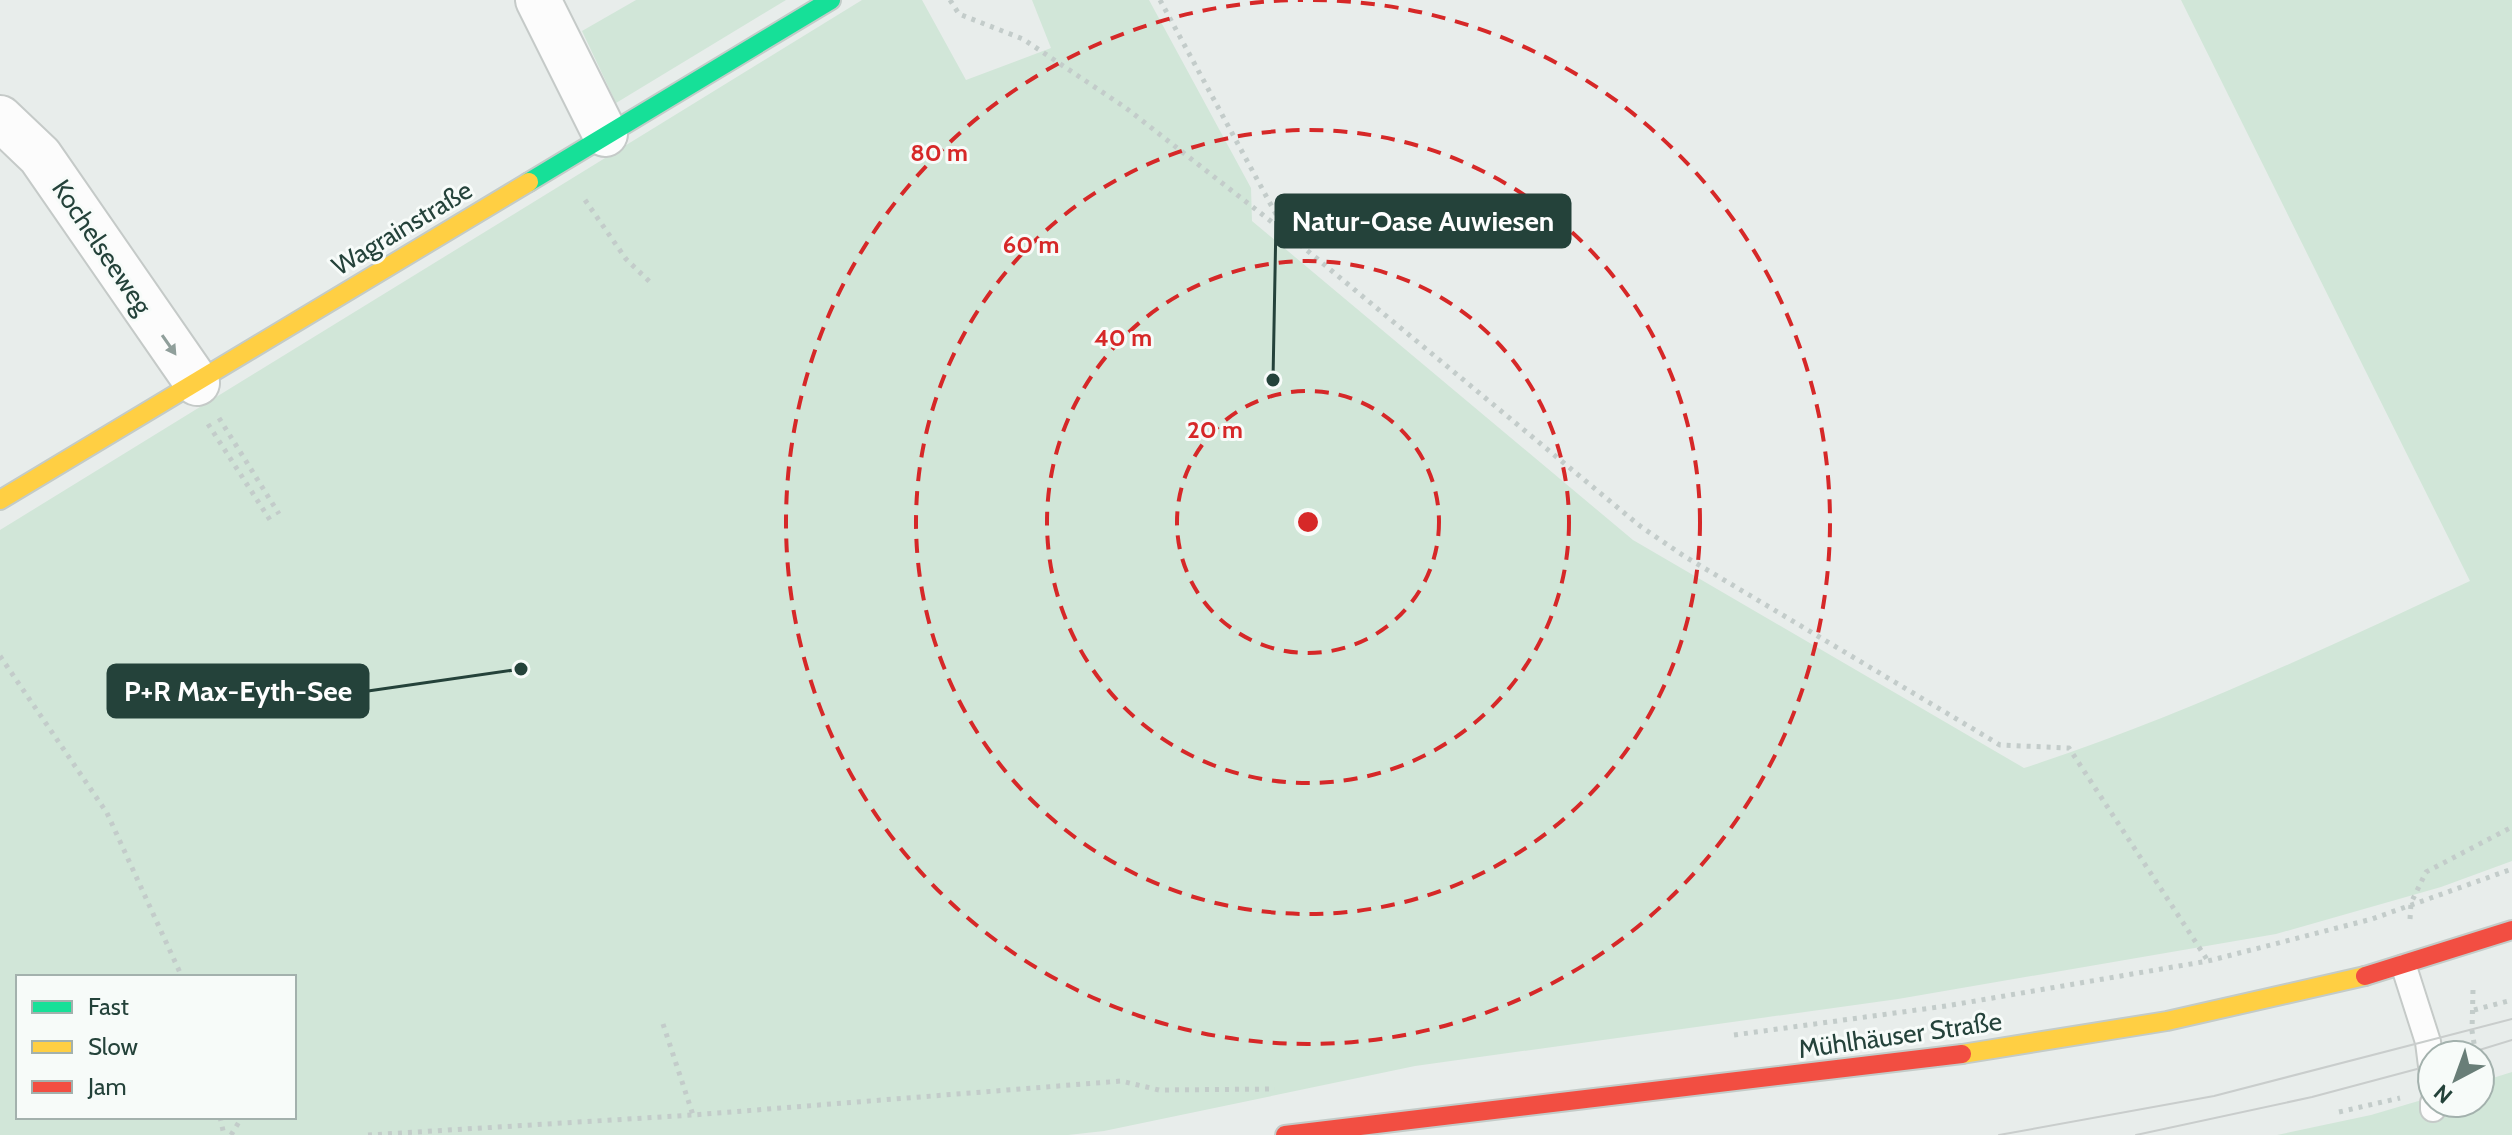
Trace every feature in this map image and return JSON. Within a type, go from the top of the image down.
[{"type":"main road","name":"Wagrainstraße","points":[[0,500],[831,0]]},
{"type":"main road","name":"Mühlhäuser Straße","points":[[1285,1135],[1964,1055],[2193,1016],[2404,967],[2512,930]]},
{"type":"street","points":[[538,0],[605,134]]},
{"type":"street","name":"Kochelseeweg","points":[[0,118],[40,156],[191,387]]},
{"type":"lane","points":[[2404,967],[2427,1039]]},
{"type":"path","points":[[950,0],[959,14],[1023,39],[1126,108],[1286,233],[1640,526],[1684,556],[2000,745],[2069,748],[2208,961]]},
{"type":"path","points":[[1160,0],[1286,233]]},
{"type":"path","points":[[559,163],[626,259],[653,285]]},
{"type":"path","points":[[191,387],[279,514]]},
{"type":"path","points":[[191,387],[270,520]]},
{"type":"path","points":[[0,656],[107,813],[181,975]]},
{"type":"path","points":[[2404,967],[2411,903],[2426,872],[2512,827]]},
{"type":"path","points":[[1730,1036],[1946,1006],[2208,961],[2372,919],[2512,869]]},
{"type":"path","points":[[2474,1010],[2512,1000]]},
{"type":"path","points":[[663,1024],[693,1115]]},
{"type":"path","points":[[368,1135],[693,1115],[1121,1081],[1159,1090],[1201,1092],[1291,1088]]},
{"type":"path","points":[[2339,1112],[2401,1098]]},
{"type":"green space","points":[[636,0],[786,0],[616,103],[582,31]]},
{"type":"green space","points":[[862,0],[922,0],[966,80],[1051,48],[1032,0],[1149,0],[1251,188],[1252,221],[1633,540],[2024,768],[2194,705],[2470,581],[2181,0],[2512,0],[2512,861],[2441,887],[2276,934],[1898,999],[1415,1066],[1104,1131],[1068,1135],[0,1135],[0,530]]},
{"type":"green space","points":[[2512,1072],[2512,1135],[2277,1135],[2371,1115],[2416,1102],[2416,1119],[2496,1119],[2496,1077]]},
{"type":"tram line","points":[[1999,1135],[2214,1096],[2512,1019]]},
{"type":"tram line","points":[[2496,1045],[2512,1040]]},
{"type":"tram line","points":[[2136,1135],[2312,1097],[2416,1069]]},
{"type":"traffic: fast","points":[[529,182],[831,0]]},
{"type":"traffic: slow","points":[[0,500],[529,182]]},
{"type":"traffic: slow","points":[[1962,1054],[2167,1021],[2365,976]]},
{"type":"traffic: jam","points":[[2365,976],[2512,930]]},
{"type":"traffic: jam","points":[[1285,1135],[1962,1054]]},
{"type":"place","name":"Natur-Oase Auwiesen","points":[[1273,380]]},
{"type":"place","name":"P+R Max-Eyth-See","points":[[521,669]]}]
